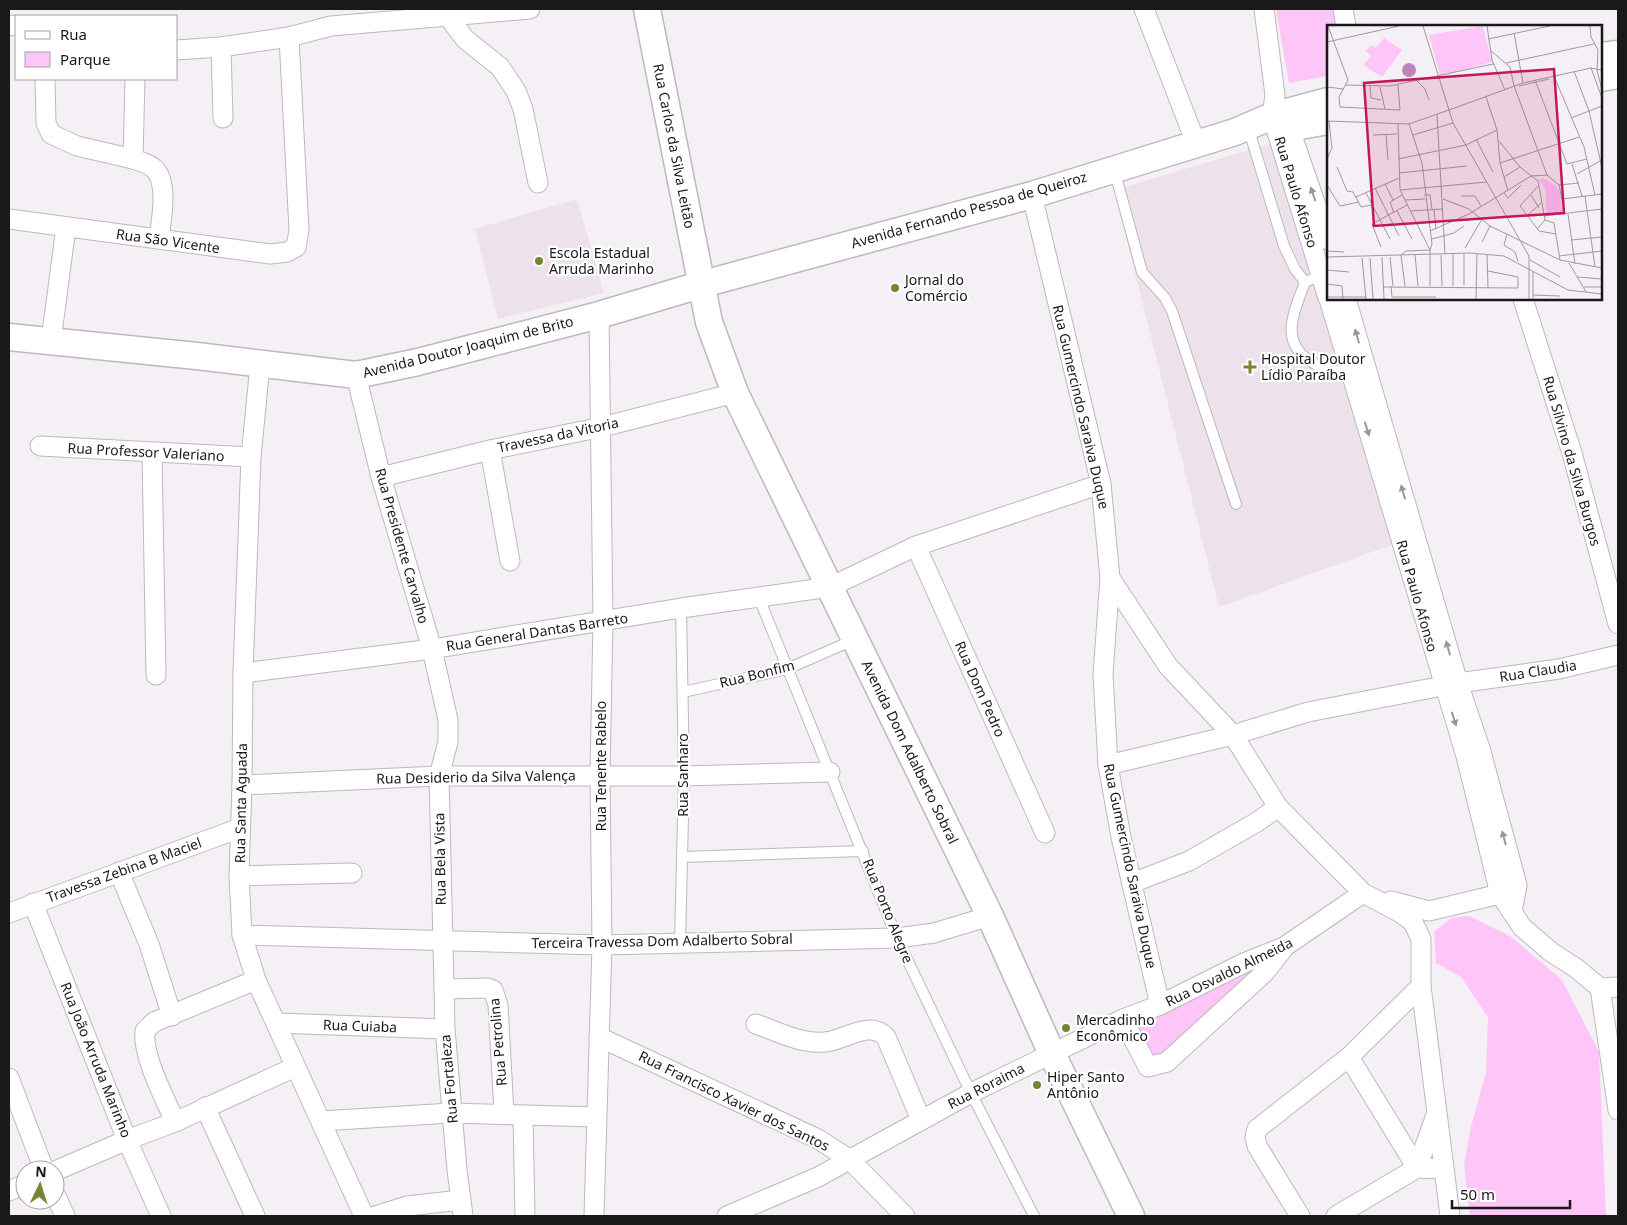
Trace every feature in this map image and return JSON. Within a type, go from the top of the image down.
[{"type":"main road","name":"Rua Carlos da Silva Leitão","points":[[647,9],[703,284]]},
{"type":"main road","points":[[1602,56],[1618,54]]},
{"type":"main road","points":[[1602,78],[1618,75]]},
{"type":"main road","name":"Avenida Fernando Pessoa de Queiroz","points":[[703,284],[1032,195],[1113,168],[1244,130],[1279,116],[1327,101]]},
{"type":"main road","name":"Avenida Fernando Pessoa de Queiroz","points":[[1279,116],[1327,121]]},
{"type":"main road","name":"Avenida Doutor Joaquim de Brito","points":[[9,337],[197,356],[356,375],[418,362],[599,315],[703,284]]},
{"type":"main road","name":"Avenida Dom Adalberto Sobral","points":[[703,284],[709,322],[735,393],[990,916],[1052,1054],[1131,1216]]},
{"type":"street","points":[[178,50],[221,47],[289,37],[331,26],[530,9]]},
{"type":"street","points":[[1144,9],[1196,143]]},
{"type":"street","points":[[1264,9],[1279,116]]},
{"type":"street","points":[[1343,9],[1346,25]]},
{"type":"street","points":[[447,15],[465,39],[500,67],[516,91],[523,109],[538,183]]},
{"type":"street","name":"Rua São Vicente","points":[[9,219],[270,254],[287,252],[296,247],[299,230],[289,37]]},
{"type":"street","points":[[221,47],[223,118]]},
{"type":"street","points":[[45,80],[46,123],[51,134],[77,146],[133,159],[153,167],[160,179],[164,200],[159,240]]},
{"type":"street","points":[[133,159],[134,80]]},
{"type":"street","name":"Rua Paulo Afonso","points":[[1279,116],[1327,237]]},
{"type":"street","name":"Rua Paulo Afonso","points":[[1279,116],[1318,277],[1327,296]]},
{"type":"street","name":"Rua Gumercindo Saraiva Duque","points":[[1032,195],[1100,484],[1110,578],[1103,674],[1108,765],[1132,883],[1160,1005]]},
{"type":"street","points":[[51,341],[66,227]]},
{"type":"street","name":"Rua Paulo Afonso","points":[[1329,300],[1350,373],[1368,402]]},
{"type":"street","name":"Rua Paulo Afonso","points":[[1346,300],[1368,402],[1451,684],[1466,756],[1500,894],[1522,927],[1551,952],[1609,988]]},
{"type":"street","name":"Rua Silvino da Silva Burgos","points":[[1523,300],[1572,453],[1618,624]]},
{"type":"street","name":"Rua Tenente Rabelo","points":[[594,1216],[595,1118],[602,945],[600,774],[603,622],[602,427],[599,315]]},
{"type":"street","name":"Rua Santa Aguada","points":[[260,365],[251,457],[242,673],[242,785],[239,876],[242,935],[256,980],[364,1216]]},
{"type":"street","name":"Rua Presidente Carvalho","points":[[356,375],[381,477],[432,649],[448,720],[448,742],[439,776]]},
{"type":"street","name":"Travessa da Vitoria","points":[[381,477],[490,450],[602,427],[735,393]]},
{"type":"street","name":"Rua Professor Valeriano","points":[[40,446],[251,457]]},
{"type":"street","points":[[490,450],[510,561]]},
{"type":"street","points":[[152,452],[156,675]]},
{"type":"street","name":"Rua General Dantas Barreto","points":[[242,673],[432,649],[681,608],[830,587],[916,546],[1100,484]]},
{"type":"street","name":"Rua Dom Pedro","points":[[916,546],[1045,833]]},
{"type":"street","points":[[1110,578],[1168,666],[1233,736],[1278,807],[1363,893],[1399,912],[1413,922],[1421,939],[1421,986],[1450,1216]]},
{"type":"street","name":"Rua Claudia","points":[[1108,765],[1233,736],[1308,712],[1451,684],[1559,669],[1618,655]]},
{"type":"street","name":"Rua Paulo Afonso","points":[[1451,684],[1480,748],[1517,885]]},
{"type":"street","name":"Rua Desiderio da Silva Valença","points":[[242,785],[439,776],[600,774],[684,776],[830,772]]},
{"type":"street","name":"Rua Bela Vista","points":[[439,776],[442,942]]},
{"type":"street","points":[[1132,883],[1189,861],[1258,822],[1278,807]]},
{"type":"street","name":"Travessa Zebina B Maciel","points":[[9,913],[240,828]]},
{"type":"street","points":[[119,872],[149,944],[172,1016]]},
{"type":"street","points":[[239,876],[352,873]]},
{"type":"street","points":[[1363,893],[1429,911],[1500,894],[1517,885]]},
{"type":"street","points":[[1512,912],[1517,885]]},
{"type":"street","name":"Rua Osvaldo Almeida","points":[[1052,1054],[1123,1019],[1160,1005],[1246,962],[1284,947],[1363,893]]},
{"type":"street","name":"Rua João Arruda Marinho","points":[[33,903],[127,1140],[161,1216]]},
{"type":"street","name":"Terceira Travessa Dom Adalberto Sobral","points":[[242,935],[602,945],[897,938],[934,933],[990,916]]},
{"type":"street","name":"Rua Fortaleza","points":[[442,942],[444,1029],[462,1208]]},
{"type":"street","points":[[1123,1019],[1148,1067],[1159,1066],[1167,1062],[1264,973],[1284,947]]},
{"type":"street","points":[[175,1122],[145,1044],[146,1031],[154,1022],[256,980]]},
{"type":"street","points":[[1300,1216],[1257,1146],[1255,1137],[1257,1129],[1349,1057],[1421,986]]},
{"type":"street","name":"Rua Petrolina","points":[[444,988],[488,988],[493,990],[498,1004],[504,1113]]},
{"type":"street","points":[[1609,988],[1618,1110]]},
{"type":"street","name":"Rua Cuiaba","points":[[276,1023],[444,1029]]},
{"type":"street","points":[[756,1024],[817,1043],[868,1030],[878,1030],[886,1037],[921,1120]]},
{"type":"street","name":"Rua Francisco Xavier dos Santos","points":[[599,1037],[818,1139],[849,1159],[905,1216]]},
{"type":"street","name":"Rua Roraima","points":[[727,1216],[818,1177],[971,1093],[1052,1054]]},
{"type":"street","points":[[1349,1057],[1417,1168]]},
{"type":"street","points":[[65,1168],[127,1140],[175,1122],[295,1067]]},
{"type":"street","points":[[9,1078],[40,1160]]},
{"type":"street","points":[[205,1107],[255,1216]]},
{"type":"street","points":[[1417,1168],[1437,1112]]},
{"type":"street","points":[[321,1121],[451,1113],[504,1113],[523,1116],[595,1118]]},
{"type":"street","points":[[523,1116],[526,1216]]},
{"type":"street","points":[[1336,1216],[1417,1168],[1444,1169]]},
{"type":"street","points":[[375,1216],[406,1206],[462,1208]]},
{"type":"lane","points":[[1244,130],[1284,246],[1295,269],[1318,277],[1292,320],[1292,336],[1298,352],[1318,365],[1334,372],[1350,373]]},
{"type":"lane","points":[[1113,168],[1142,272],[1165,298],[1172,311],[1236,504]]},
{"type":"lane","name":"Rua Porto Alegre","points":[[759,598],[897,938],[971,1093],[1034,1216]]},
{"type":"lane","name":"Rua Sanharo","points":[[680,942],[684,776],[681,608]]},
{"type":"lane","name":"Rua Bonfim","points":[[683,692],[787,669],[856,639]]},
{"type":"lane","points":[[682,857],[863,851]]},
{"type":"shaded area","name":"Hospital Doutor Lídio Paraíba","points":[[1273,143],[1394,544],[1219,607],[1114,190]]},
{"type":"shaded area","name":"Escola Estadual Arruda Marinho","points":[[577,199],[604,293],[498,319],[475,229]]},
{"type":"green space","points":[[1276,9],[1335,9],[1337,25],[1327,25],[1327,76],[1289,83]]},
{"type":"green space","points":[[1469,916],[1510,936],[1562,980],[1599,1052],[1606,1216],[1470,1216],[1464,1165],[1470,1131],[1486,1072],[1488,1017],[1461,977],[1436,963],[1434,932],[1451,918]]},
{"type":"green space","points":[[1284,947],[1159,1066],[1123,1019]]},
{"type":"place","name":"Escola Estadual Arruda Marinho","points":[[539,261]]},
{"type":"place","name":"Jornal do Comércio","points":[[895,288]]},
{"type":"place","name":"Hospital Doutor Lídio Paraíba","points":[[1250,367]]},
{"type":"place","name":"Mercadinho Econômico","points":[[1066,1028]]},
{"type":"place","name":"Hiper Santo Antônio","points":[[1037,1085]]}]
